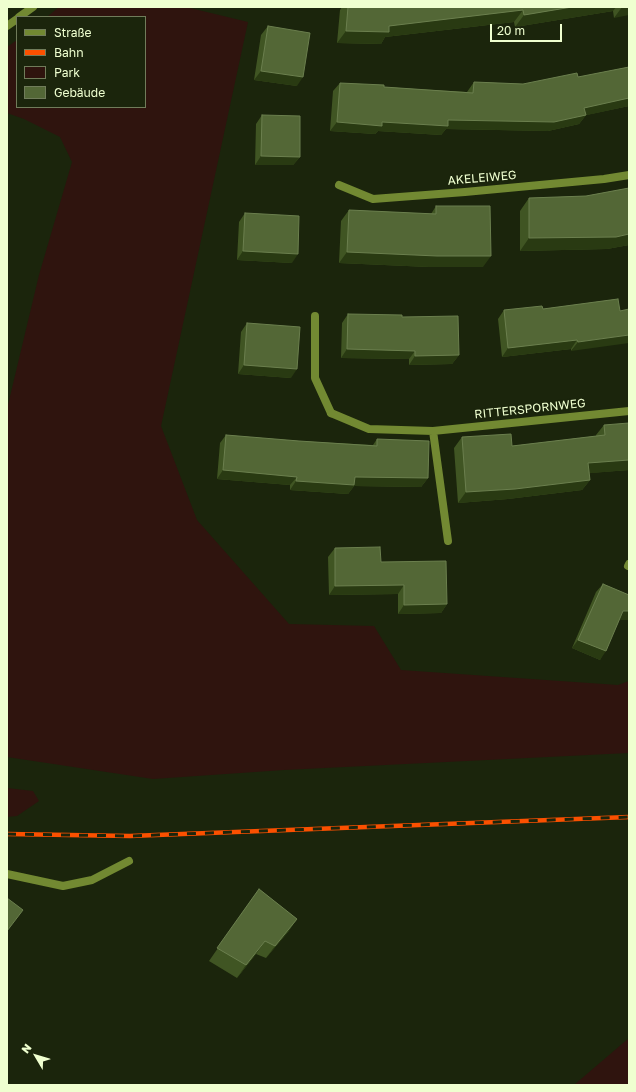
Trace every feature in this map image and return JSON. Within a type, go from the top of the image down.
[{"type":"street","points":[[21,16],[33,7]]},
{"type":"street","points":[[7,26],[16,19]]},
{"type":"street","name":"AKELEIWEG","points":[[339,185],[373,199],[542,185],[629,175]]},
{"type":"street","name":"RITTERSPORNWEG","points":[[315,316],[315,378],[331,413],[369,429],[433,431],[629,411]]},
{"type":"street","points":[[433,431],[448,541]]},
{"type":"street","points":[[7,874],[63,886],[92,880],[129,861]]},
{"type":"green space","points":[[59,7],[186,7],[248,22],[161,426],[197,520],[289,624],[374,626],[401,670],[618,685],[629,681],[629,753],[284,770],[153,779],[7,757],[7,409],[39,275],[72,162],[60,137],[24,119],[7,113],[7,47],[16,41],[16,108],[146,108],[146,16],[48,16]]},
{"type":"green space","points":[[7,788],[33,791],[39,801],[17,816],[7,817]]},
{"type":"green space","points":[[629,1038],[629,1085],[574,1085]]},
{"type":"building","points":[[348,7],[572,7],[524,15],[523,10],[389,26],[389,32],[346,31]]},
{"type":"building","points":[[268,26],[310,33],[303,77],[261,71]]},
{"type":"building","points":[[629,67],[629,98],[584,108],[586,115],[554,122],[448,120],[448,126],[382,122],[382,126],[337,122],[340,83],[384,85],[384,87],[473,93],[474,82],[523,84],[577,73],[578,77]]},
{"type":"building","points":[[262,115],[300,116],[300,157],[261,156]]},
{"type":"building","points":[[629,188],[629,234],[616,237],[529,238],[529,198],[586,196]]},
{"type":"building","points":[[436,206],[490,206],[491,256],[437,256],[347,252],[349,210],[436,214]]},
{"type":"building","points":[[245,213],[299,216],[298,254],[243,251]]},
{"type":"building","points":[[618,299],[620,311],[629,309],[629,335],[578,342],[577,340],[508,348],[504,310],[542,306],[543,309]]},
{"type":"building","points":[[348,314],[402,315],[402,317],[458,316],[459,355],[415,356],[415,351],[347,349]]},
{"type":"building","points":[[247,323],[300,327],[297,369],[244,365]]},
{"type":"building","points":[[629,423],[629,460],[588,463],[590,480],[515,489],[466,492],[462,437],[511,434],[512,446],[605,435],[604,425]]},
{"type":"building","points":[[226,435],[377,446],[377,439],[429,441],[428,478],[355,477],[354,485],[296,481],[297,477],[223,470]]},
{"type":"building","points":[[380,547],[381,562],[446,561],[447,604],[404,605],[404,585],[335,586],[335,548]]},
{"type":"building","points":[[603,584],[629,595],[629,611],[623,611],[606,651],[578,640]]},
{"type":"building","points":[[259,889],[297,919],[275,946],[265,941],[246,965],[217,948]]},
{"type":"building","points":[[7,898],[23,910],[7,931]]},
{"type":"railway","points":[[7,834],[130,836],[629,817]]}]
